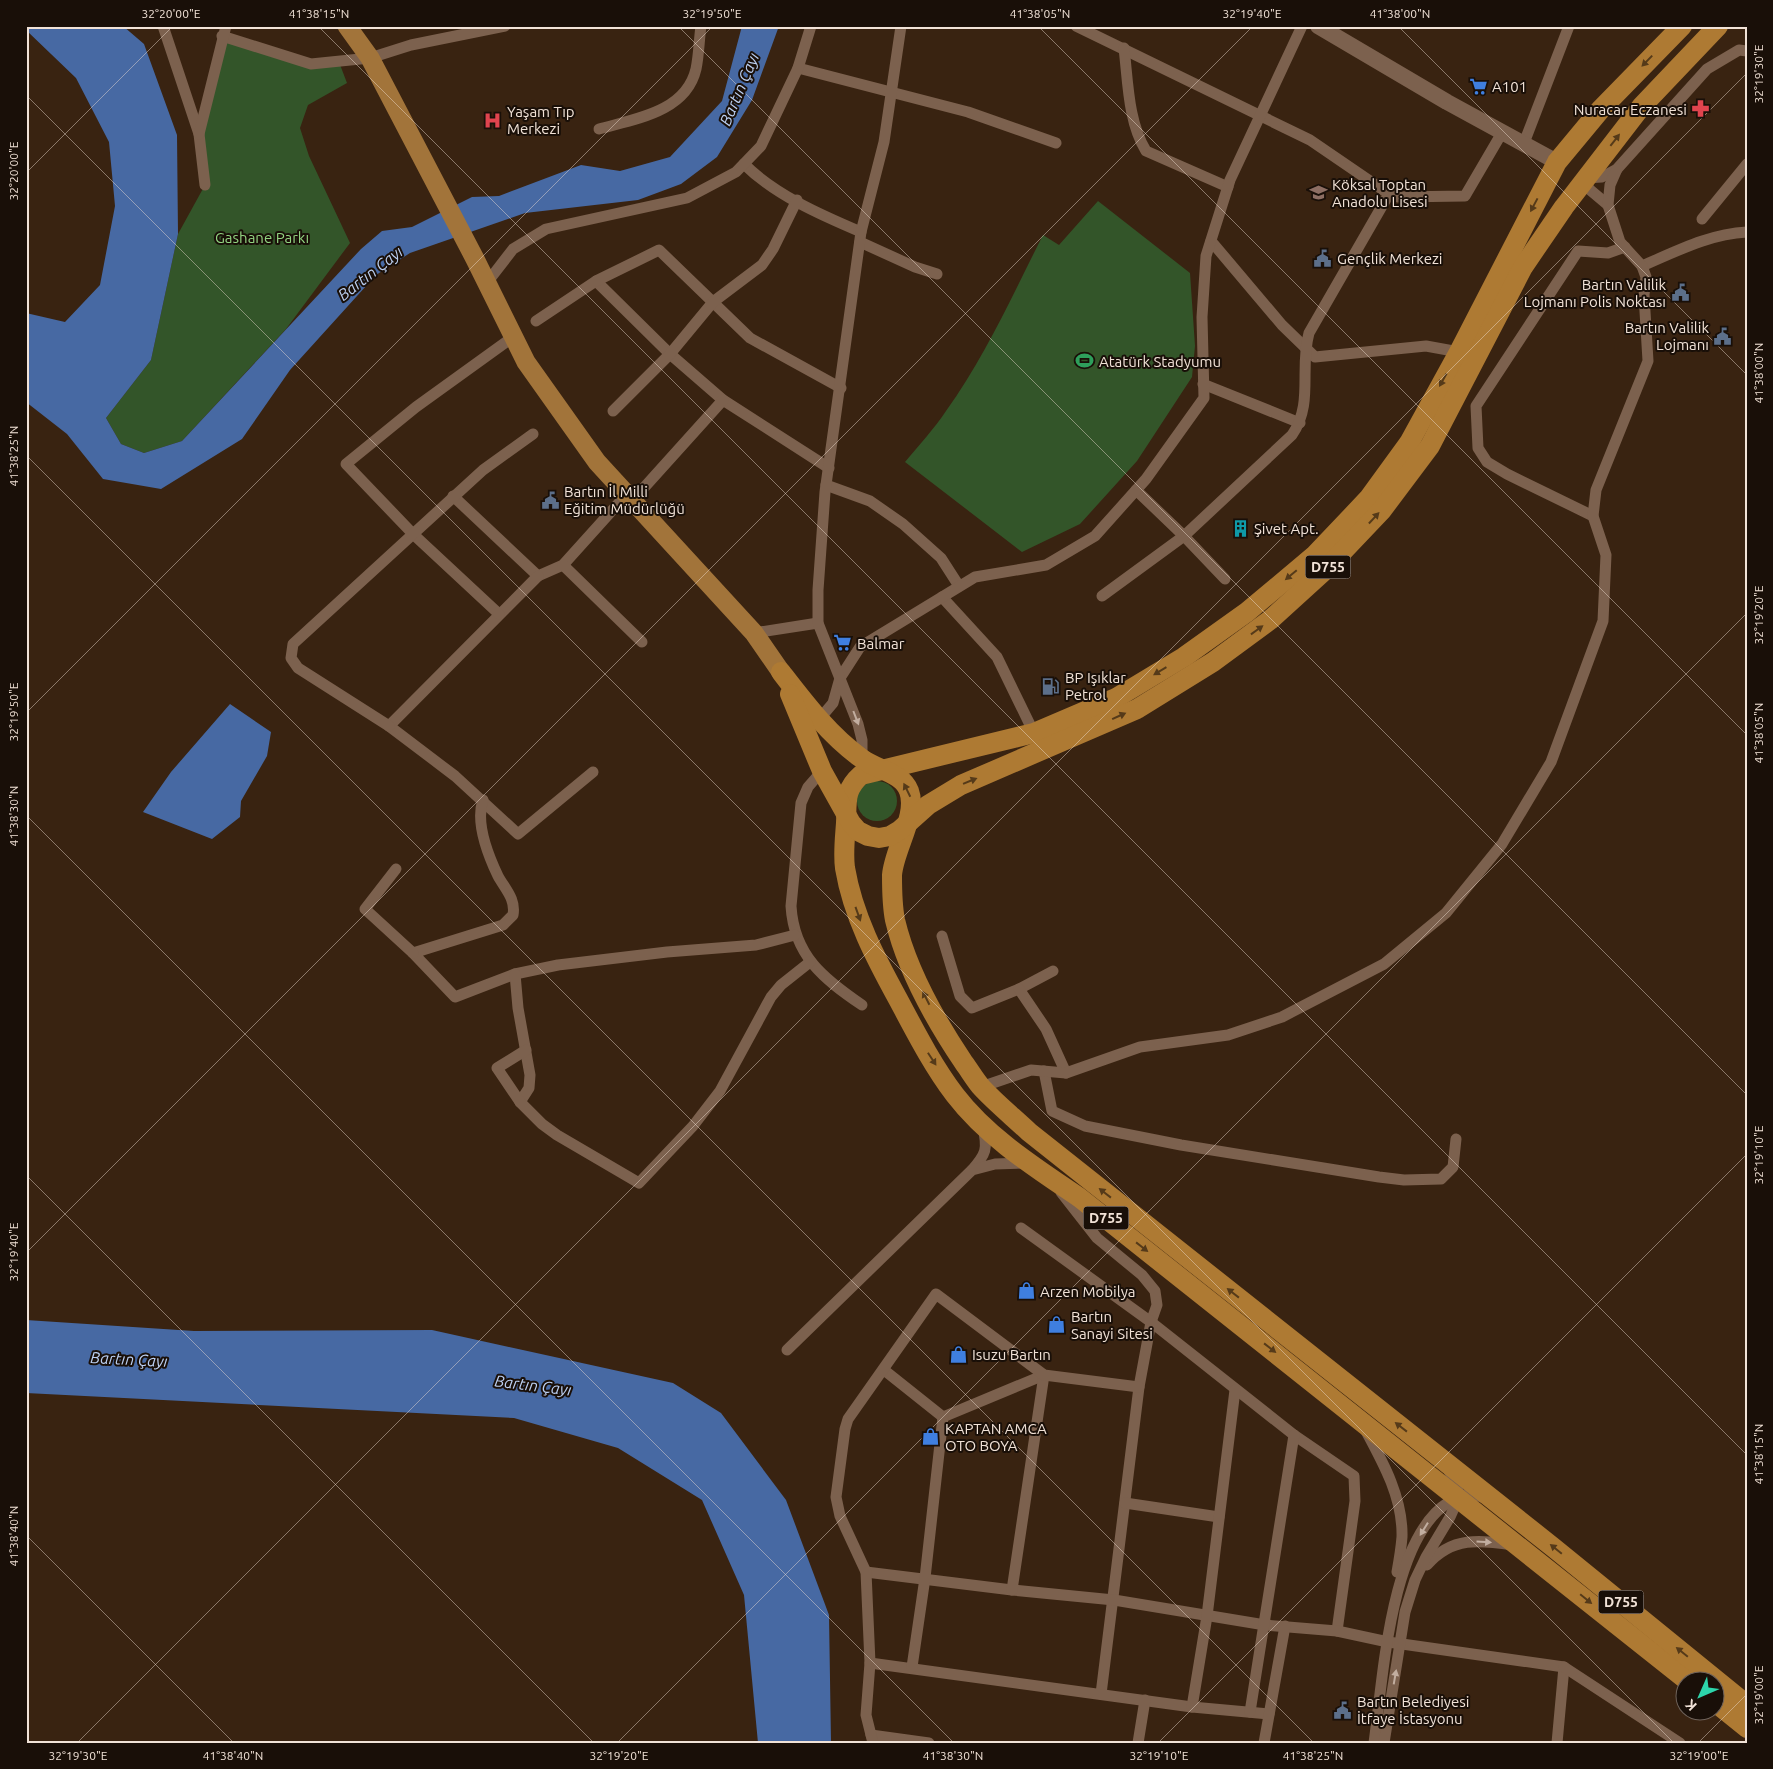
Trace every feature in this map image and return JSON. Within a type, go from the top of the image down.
[{"type":"highway","name":"D755","points":[[882,770],[1034,733],[1116,698],[1184,657],[1247,612],[1316,555],[1369,498],[1409,443],[1459,352],[1557,162],[1601,109],[1682,26]]},
{"type":"highway","name":"D755","points":[[1718,26],[1642,107],[1585,178],[1523,267],[1430,446],[1382,510],[1325,570],[1270,620],[1213,662],[1137,709],[961,784],[928,804],[907,822],[893,864],[891,895],[895,920],[907,956],[924,996],[952,1046],[981,1087],[1029,1132],[1494,1500],[1747,1705]]},
{"type":"highway","points":[[1557,162],[1585,178]]},
{"type":"highway","points":[[781,672],[814,714],[862,768],[882,770],[898,777],[909,789],[912,806],[907,822],[900,830],[890,836],[874,837],[858,831],[851,823],[822,771],[814,714]]},
{"type":"highway","name":"D755","points":[[862,768],[852,782],[845,802],[845,867],[854,902],[868,941],[920,1040],[956,1095],[982,1123],[1029,1163],[1080,1198],[1360,1418],[1677,1672]]},
{"type":"highway","points":[[1726,1711],[1747,1728]]},
{"type":"main road","points":[[1318,26],[1447,102],[1557,162]]},
{"type":"main road","points":[[348,27],[370,58],[435,180],[526,362],[592,454],[629,498],[754,633],[781,672]]},
{"type":"street","points":[[163,26],[199,134],[205,185]]},
{"type":"street","points":[[199,134],[224,31],[311,64],[370,58],[411,45],[505,26]]},
{"type":"street","points":[[599,129],[651,115],[686,92],[695,70],[701,26]]},
{"type":"street","points":[[486,284],[513,249],[546,229],[687,198],[736,172],[761,146],[798,68],[811,26]]},
{"type":"street","points":[[862,768],[862,740],[858,724],[818,624],[818,590],[826,485],[861,237],[884,142],[901,26]]},
{"type":"street","points":[[1076,26],[1310,140],[1389,194],[1407,198],[1465,196],[1503,131]]},
{"type":"street","points":[[814,714],[833,703],[840,678],[860,647],[975,577],[1046,565],[1096,536],[1136,490],[1204,398],[1202,317],[1206,256],[1228,187],[1302,26]]},
{"type":"street","points":[[1524,143],[1569,26]]},
{"type":"street","points":[[1124,48],[1133,114],[1141,142],[1146,150],[1228,187]]},
{"type":"street","points":[[981,1087],[1031,1070],[1066,1073],[1140,1047],[1228,1035],[1282,1017],[1384,964],[1446,913],[1502,844],[1551,762],[1603,621],[1606,555],[1594,516],[1596,490],[1648,361],[1644,295],[1646,277],[1642,266],[1620,242],[1608,205],[1610,185],[1617,169],[1707,69],[1739,50],[1747,51]]},
{"type":"street","points":[[798,68],[968,112],[1056,142]]},
{"type":"street","points":[[744,164],[757,177],[861,237],[915,267],[937,274]]},
{"type":"street","points":[[1702,220],[1747,164]]},
{"type":"street","points":[[1608,205],[1589,189],[1585,178],[1602,177],[1617,169]]},
{"type":"street","points":[[1102,596],[1184,536],[1292,435],[1300,423],[1305,410],[1305,349],[1309,333],[1329,295],[1389,194]]},
{"type":"street","points":[[613,411],[670,354],[714,302],[762,265],[773,249],[797,200]]},
{"type":"street","points":[[1642,266],[1696,242],[1726,234],[1747,232]]},
{"type":"street","points":[[1211,241],[1305,349],[1315,357],[1426,346],[1459,352]]},
{"type":"street","points":[[1594,516],[1506,474],[1487,462],[1478,448],[1476,406],[1578,251],[1608,253],[1625,247]]},
{"type":"street","points":[[536,321],[596,281],[659,250],[750,338],[841,388]]},
{"type":"street","points":[[596,281],[670,354],[723,400],[829,468]]},
{"type":"street","points":[[500,614],[413,534],[346,464],[416,407],[513,337]]},
{"type":"street","points":[[1203,384],[1300,423]]},
{"type":"street","points":[[389,726],[538,576],[563,565],[723,400]]},
{"type":"street","points":[[532,434],[483,470],[453,496],[293,644],[291,653],[294,663],[298,668],[389,726],[455,776],[518,834],[593,772]]},
{"type":"street","points":[[826,485],[870,501],[903,524],[941,558],[959,586]]},
{"type":"street","points":[[1136,490],[1225,579]]},
{"type":"street","points":[[453,496],[538,576]]},
{"type":"street","points":[[563,565],[642,642]]},
{"type":"street","points":[[942,597],[997,657],[1034,733]]},
{"type":"street","points":[[754,633],[818,624]]},
{"type":"street","points":[[822,771],[808,787],[801,803],[791,906],[795,935],[810,962],[836,986],[862,1005]]},
{"type":"street","points":[[413,953],[503,925],[513,915],[513,901],[492,862],[479,817],[483,800]]},
{"type":"street","points":[[396,869],[365,909],[413,953],[455,997],[515,974],[558,965],[667,952],[756,945],[795,935]]},
{"type":"street","points":[[942,936],[960,996],[972,1008],[1019,989],[1053,971]]},
{"type":"street","points":[[526,1050],[497,1068],[520,1102],[557,1135],[639,1183],[693,1126],[720,1091],[771,997],[781,985],[810,962]]},
{"type":"street","points":[[515,974],[530,1082],[520,1102]]},
{"type":"street","points":[[1019,989],[1046,1029],[1066,1073]]},
{"type":"street","points":[[1044,1071],[1052,1111],[1085,1126],[1181,1146],[1298,1162],[1379,1177],[1442,1179],[1453,1167],[1456,1139]]},
{"type":"street","points":[[787,1350],[972,1170],[984,1156],[986,1143],[982,1123]]},
{"type":"street","points":[[972,1170],[996,1164],[1029,1163]]},
{"type":"street","points":[[1050,1178],[1097,1238],[1142,1275],[1155,1291],[1157,1305],[1151,1322],[1139,1387],[1101,1694]]},
{"type":"street","points":[[1021,1228],[1151,1322],[1294,1435],[1354,1476],[1354,1501],[1337,1631]]},
{"type":"street","points":[[929,1743],[872,1739],[866,1715],[870,1662],[866,1572],[840,1516],[836,1497],[848,1419],[936,1294],[1044,1375],[1139,1387]]},
{"type":"street","points":[[884,1370],[943,1417]]},
{"type":"street","points":[[943,1417],[1044,1375]]},
{"type":"street","points":[[1012,1590],[1044,1375]]},
{"type":"street","points":[[1192,1707],[1207,1616],[1236,1390]]},
{"type":"street","points":[[912,1667],[925,1578],[943,1417]]},
{"type":"street","points":[[1360,1418],[1386,1466],[1399,1507],[1402,1537],[1374,1743]]},
{"type":"street","points":[[1250,1712],[1294,1435]]},
{"type":"street","points":[[1384,1743],[1405,1612],[1415,1580],[1426,1556],[1450,1517],[1458,1496],[1457,1484],[1439,1457]]},
{"type":"street","points":[[1390,1628],[1405,1564],[1424,1528],[1439,1508],[1458,1496],[1470,1494],[1494,1500]]},
{"type":"street","points":[[1125,1503],[1219,1517]]},
{"type":"street","points":[[1415,1580],[1437,1554],[1457,1544],[1480,1540],[1521,1546]]},
{"type":"street","points":[[866,1572],[1012,1590],[1114,1600],[1207,1616],[1337,1631],[1388,1642],[1564,1668],[1680,1743]]},
{"type":"street","points":[[1264,1743],[1285,1626]]},
{"type":"street","points":[[870,1662],[1192,1707],[1270,1714]]},
{"type":"street","points":[[1557,1743],[1564,1668]]},
{"type":"street","points":[[1138,1743],[1145,1700]]},
{"type":"green space","name":"Gashane Parkı","points":[[222,36],[311,64],[339,62],[347,83],[308,105],[300,128],[309,156],[350,243],[286,329],[182,441],[144,453],[121,444],[106,418],[151,360],[178,234],[205,185],[199,134]]},
{"type":"green space","name":"Atatürk Stadyumu","points":[[1098,201],[1190,273],[1195,346],[1192,377],[1137,461],[1080,524],[1022,552],[905,462],[941,418],[973,369],[998,325],[1043,235],[1059,245]]},
{"type":"green space","points":[[881,781],[888,784],[894,790],[897,801],[896,809],[888,818],[881,821],[873,821],[866,818],[858,809],[857,797],[860,790],[869,782]]},
{"type":"water","name":"Bartın Çayı","points":[[26,26],[123,26],[144,44],[177,135],[178,234],[151,360],[106,418],[121,444],[144,453],[182,441],[361,249],[382,231],[412,227],[472,197],[499,196],[581,165],[620,171],[670,157],[722,101],[742,26],[779,26],[752,100],[717,157],[681,184],[638,200],[525,213],[410,253],[376,275],[290,370],[242,439],[161,489],[103,479],[67,434],[26,402],[26,313],[65,322],[100,285],[115,206],[109,142],[76,78],[26,30]]},
{"type":"water","points":[[230,704],[271,732],[267,756],[241,801],[240,817],[212,839],[143,812],[171,772]]},
{"type":"water","name":"Bartın Çayı","points":[[26,1320],[194,1331],[432,1330],[673,1383],[721,1413],[786,1500],[829,1615],[831,1743],[758,1743],[744,1595],[702,1500],[618,1448],[514,1418],[26,1393]]},
{"type":"place","name":"A101","points":[[1478,86]]},
{"type":"place","name":"Nuracar Eczanesi","points":[[1701,109]]},
{"type":"place","name":"Yaşam Tıp Merkezi","points":[[493,120]]},
{"type":"place","name":"Köksal Toptan Anadolu Lisesi","points":[[1318,193]]},
{"type":"place","name":"Gençlik Merkezi","points":[[1323,258]]},
{"type":"place","name":"Bartın Valilik Lojmanı Polis Noktası","points":[[1680,293]]},
{"type":"place","name":"Bartın Valilik Lojmanı","points":[[1723,336]]},
{"type":"place","name":"Atatürk Stadyumu","points":[[1085,361]]},
{"type":"place","name":"Bartın İl Milli Eğitim Müdürlüğü","points":[[550,500]]},
{"type":"place","name":"Şivet Apt.","points":[[1240,528]]},
{"type":"place","name":"Balmar","points":[[843,643]]},
{"type":"place","name":"BP Işıklar Petrol","points":[[1051,686]]},
{"type":"place","name":"Arzen Mobilya","points":[[1026,1291]]},
{"type":"place","name":"Bartın Sanayi Sitesi","points":[[1057,1325]]},
{"type":"place","name":"Isuzu Bartın","points":[[958,1354]]},
{"type":"place","name":"KAPTAN AMCA OTO BOYA","points":[[931,1437]]},
{"type":"place","name":"Bartın Belediyesi İtfaye İstasyonu","points":[[1343,1710]]}]
